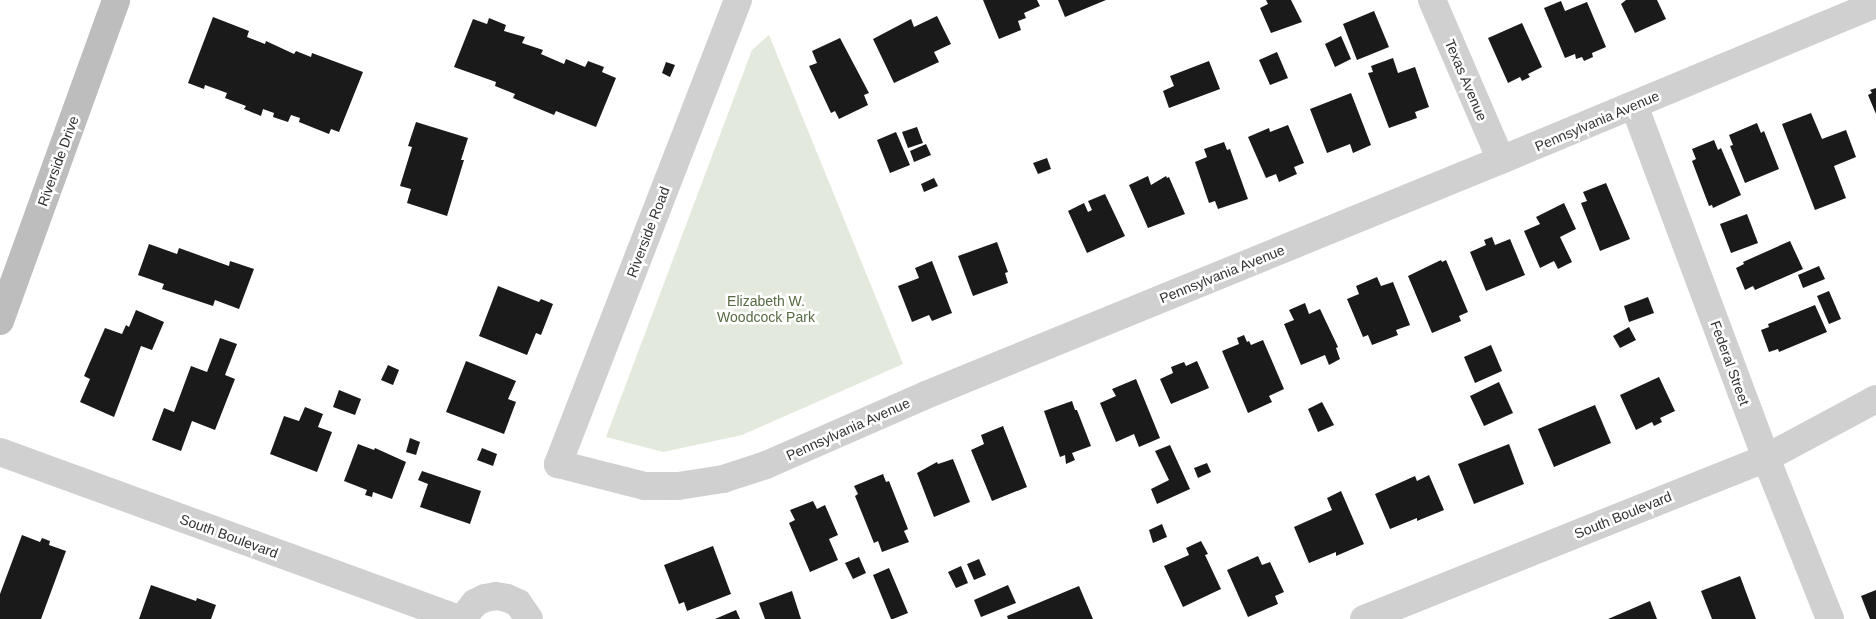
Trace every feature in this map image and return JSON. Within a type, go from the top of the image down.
[{"type":"street","name":"Riverside Drive","points":[[0,321],[116,0]]},
{"type":"street","name":"Texas Avenue","points":[[1432,0],[1501,160]]},
{"type":"street","name":"Riverside Road","points":[[558,464],[740,1]]},
{"type":"street","name":"Pennsylvania Avenue","points":[[558,464],[645,486],[678,486],[723,479],[766,465],[926,395],[1501,160],[1876,4]]},
{"type":"street","name":"Federal Street","points":[[1634,105],[1766,458],[1830,619]]},
{"type":"street","name":"South Boulevard","points":[[1364,619],[1766,458],[1876,398]]},
{"type":"street","name":"South Boulevard","points":[[0,452],[460,619]]},
{"type":"street","points":[[460,619],[475,603],[485,598],[496,596],[518,603],[529,619]]},
{"type":"green space","name":"Elizabeth W. Woodcock Park","points":[[769,35],[903,364],[742,435],[663,452],[606,437],[752,50]]},
{"type":"building","points":[[983,0],[1037,0],[1040,6],[1024,13],[1026,18],[1018,21],[1021,30],[999,39]]},
{"type":"building","points":[[1058,0],[1106,0],[1065,17]]},
{"type":"building","points":[[1266,0],[1291,0],[1302,22],[1271,33],[1260,8],[1268,4]]},
{"type":"building","points":[[1626,0],[1657,0],[1666,19],[1635,33],[1621,4]]},
{"type":"building","points":[[1561,1],[1565,11],[1587,2],[1606,47],[1592,53],[1593,57],[1584,61],[1582,57],[1576,59],[1575,54],[1565,58],[1544,8]]},
{"type":"building","points":[[1374,11],[1389,47],[1357,60],[1343,24]]},
{"type":"building","points":[[937,16],[951,44],[934,52],[939,62],[894,83],[873,39],[911,19],[914,27]]},
{"type":"building","points":[[213,17],[249,31],[247,37],[265,44],[266,41],[294,54],[296,51],[311,57],[312,53],[363,72],[339,132],[331,129],[329,134],[299,122],[300,118],[291,115],[288,122],[273,117],[274,113],[263,109],[261,116],[244,109],[246,106],[225,98],[227,93],[205,85],[204,89],[188,83]]},
{"type":"building","points":[[489,18],[506,25],[504,31],[525,37],[522,43],[543,50],[541,54],[564,64],[566,59],[585,67],[588,61],[604,67],[602,72],[616,78],[596,127],[556,111],[554,115],[513,98],[515,94],[495,86],[496,82],[454,67],[473,19],[487,24]]},
{"type":"building","points":[[1522,23],[1542,67],[1528,74],[1530,77],[1522,81],[1520,77],[1508,83],[1488,38]]},
{"type":"building","points":[[1341,36],[1351,59],[1335,67],[1325,44]]},
{"type":"building","points":[[840,38],[869,93],[864,95],[868,105],[839,119],[835,111],[831,113],[809,66],[817,63],[812,51]]},
{"type":"building","points":[[1277,52],[1288,78],[1270,85],[1259,60]]},
{"type":"building","points":[[1393,58],[1398,73],[1415,67],[1429,107],[1415,112],[1417,118],[1389,128],[1368,73],[1373,72],[1371,66]]},
{"type":"building","points":[[1209,61],[1220,89],[1169,108],[1163,91],[1174,86],[1170,76]]},
{"type":"building","points":[[666,62],[675,65],[670,77],[662,73]]},
{"type":"building","points":[[1876,88],[1876,114],[1868,95],[1872,93],[1870,90]]},
{"type":"building","points":[[1351,93],[1371,145],[1353,153],[1350,144],[1327,153],[1310,109]]},
{"type":"building","points":[[1811,113],[1822,139],[1846,130],[1856,157],[1834,166],[1846,198],[1815,210],[1782,124]]},
{"type":"building","points":[[416,122],[468,138],[461,160],[464,160],[447,216],[407,203],[411,189],[400,186],[412,147],[408,146]]},
{"type":"building","points":[[1757,123],[1761,133],[1764,131],[1779,169],[1745,183],[1730,146],[1733,145],[1729,135]]},
{"type":"building","points":[[1288,125],[1304,163],[1294,167],[1297,174],[1279,182],[1276,174],[1266,178],[1248,137],[1269,128],[1270,132]]},
{"type":"building","points":[[917,127],[923,143],[908,148],[902,132]]},
{"type":"building","points":[[896,132],[910,165],[890,173],[877,140]]},
{"type":"building","points":[[1714,140],[1718,150],[1721,148],[1741,195],[1713,208],[1712,205],[1709,206],[1692,161],[1696,159],[1692,149]]},
{"type":"building","points":[[1224,142],[1227,150],[1230,149],[1248,199],[1218,209],[1215,201],[1209,203],[1195,162],[1207,157],[1204,149]]},
{"type":"building","points":[[926,144],[931,155],[914,162],[910,151]]},
{"type":"building","points":[[1047,158],[1051,169],[1038,174],[1033,163]]},
{"type":"building","points":[[1148,176],[1151,185],[1166,176],[1167,178],[1169,177],[1185,214],[1148,228],[1129,185]]},
{"type":"building","points":[[934,178],[938,186],[924,192],[921,184]]},
{"type":"building","points":[[1606,183],[1630,239],[1600,251],[1581,203],[1587,201],[1583,192]]},
{"type":"building","points":[[1105,194],[1125,236],[1087,253],[1068,211],[1084,203],[1088,212],[1092,210],[1088,201]]},
{"type":"building","points":[[1564,203],[1576,229],[1560,237],[1572,262],[1558,269],[1554,261],[1540,268],[1524,231],[1540,224],[1536,217]]},
{"type":"building","points":[[1747,214],[1758,243],[1731,253],[1720,224]]},
{"type":"building","points":[[1492,237],[1495,245],[1510,239],[1525,275],[1486,291],[1470,252],[1486,245],[1484,240]]},
{"type":"building","points":[[1790,241],[1803,269],[1755,290],[1753,286],[1745,290],[1736,268],[1744,264],[1743,262]]},
{"type":"building","points":[[997,242],[1008,272],[1005,273],[1008,283],[973,296],[958,256]]},
{"type":"building","points":[[149,244],[177,254],[179,248],[229,266],[230,261],[254,269],[239,309],[215,300],[213,306],[162,289],[164,284],[138,275]]},
{"type":"building","points":[[1441,260],[1442,262],[1446,260],[1468,312],[1459,316],[1461,321],[1432,333],[1408,276]]},
{"type":"building","points":[[932,261],[952,313],[932,321],[929,315],[912,322],[898,286],[919,278],[915,268]]},
{"type":"building","points":[[1819,266],[1825,279],[1803,288],[1798,275]]},
{"type":"building","points":[[1377,277],[1381,286],[1393,282],[1410,325],[1396,330],[1398,335],[1372,345],[1368,335],[1363,337],[1347,299],[1359,294],[1356,286]]},
{"type":"building","points":[[498,286],[539,302],[541,299],[553,304],[541,335],[536,333],[527,355],[479,336]]},
{"type":"building","points":[[1829,291],[1841,319],[1829,324],[1817,296]]},
{"type":"building","points":[[1648,297],[1654,313],[1629,322],[1624,306]]},
{"type":"building","points":[[1305,303],[1309,314],[1320,309],[1338,347],[1336,348],[1340,359],[1329,365],[1325,355],[1301,365],[1284,324],[1294,320],[1289,310]]},
{"type":"building","points":[[1815,305],[1827,332],[1779,352],[1778,349],[1769,352],[1761,330],[1769,327],[1768,324]]},
{"type":"building","points":[[136,310],[164,322],[152,350],[141,346],[114,417],[80,402],[90,379],[84,376],[105,328],[122,334],[126,325],[129,327]]},
{"type":"building","points":[[1629,327],[1636,340],[1620,348],[1613,336]]},
{"type":"building","points":[[1244,335],[1247,342],[1249,341],[1251,345],[1263,340],[1284,389],[1269,396],[1272,402],[1248,413],[1222,351],[1239,344],[1237,338]]},
{"type":"building","points":[[220,338],[237,344],[225,375],[235,379],[215,430],[192,421],[181,451],[152,440],[164,408],[174,412],[191,366],[207,372]]},
{"type":"building","points":[[1491,345],[1502,371],[1475,383],[1464,357]]},
{"type":"building","points":[[466,361],[516,381],[508,399],[516,402],[504,434],[446,412]]},
{"type":"building","points":[[1197,361],[1209,388],[1171,404],[1160,379],[1173,373],[1171,367],[1184,362],[1186,366]]},
{"type":"building","points":[[388,365],[399,370],[393,385],[381,380]]},
{"type":"building","points":[[1659,377],[1675,411],[1660,418],[1662,422],[1654,426],[1652,422],[1636,430],[1620,395]]},
{"type":"building","points":[[1136,379],[1160,438],[1139,447],[1134,434],[1116,442],[1100,403],[1116,396],[1112,389]]},
{"type":"building","points":[[1499,382],[1513,413],[1484,426],[1470,396]]},
{"type":"building","points":[[339,390],[361,399],[355,415],[333,407]]},
{"type":"building","points":[[1072,401],[1091,446],[1072,453],[1075,460],[1066,464],[1065,455],[1060,457],[1044,411]]},
{"type":"building","points":[[1322,402],[1334,425],[1318,432],[1308,409]]},
{"type":"building","points":[[1595,405],[1611,443],[1554,467],[1538,429]]},
{"type":"building","points":[[305,407],[323,414],[318,427],[332,432],[317,472],[270,454],[284,416],[299,421]]},
{"type":"building","points":[[1003,426],[1027,487],[992,501],[971,450],[984,444],[981,435]]},
{"type":"building","points":[[410,438],[420,442],[416,455],[406,452]]},
{"type":"building","points":[[358,444],[374,450],[375,448],[406,462],[392,499],[373,492],[372,497],[365,495],[367,490],[344,481]]},
{"type":"building","points":[[1509,444],[1524,484],[1474,504],[1458,464]]},
{"type":"building","points":[[1170,445],[1190,489],[1157,504],[1151,489],[1169,480],[1155,451]]},
{"type":"building","points":[[482,448],[497,454],[493,466],[477,460]]},
{"type":"building","points":[[953,459],[970,502],[934,517],[917,473],[937,462],[938,464]]},
{"type":"building","points":[[1207,463],[1211,472],[1198,478],[1194,468]]},
{"type":"building","points":[[422,471],[481,491],[470,524],[420,507],[428,484],[418,480]]},
{"type":"building","points":[[883,474],[886,482],[889,481],[908,529],[904,531],[909,542],[882,552],[878,541],[874,543],[855,496],[858,494],[854,486]]},
{"type":"building","points":[[1429,475],[1444,510],[1390,529],[1375,494],[1415,476],[1417,481]]},
{"type":"building","points":[[1341,491],[1364,544],[1336,556],[1336,552],[1309,563],[1294,527],[1332,510],[1327,498]]},
{"type":"building","points":[[813,501],[817,509],[825,505],[838,535],[829,539],[838,560],[810,572],[789,523],[795,520],[790,510]]},
{"type":"building","points":[[1162,524],[1167,537],[1153,543],[1149,530]]},
{"type":"building","points":[[22,535],[40,542],[42,538],[50,541],[49,545],[66,551],[41,619],[0,619],[0,594]]},
{"type":"building","points":[[1201,541],[1208,554],[1205,555],[1221,589],[1183,607],[1164,566],[1189,555],[1186,548]]},
{"type":"building","points":[[713,546],[731,594],[687,611],[684,602],[679,604],[664,565]]},
{"type":"building","points":[[1258,556],[1262,565],[1270,562],[1284,592],[1275,596],[1278,604],[1248,617],[1227,570]]},
{"type":"building","points":[[859,557],[866,573],[853,579],[845,563]]},
{"type":"building","points":[[979,559],[986,575],[974,580],[967,564]]},
{"type":"building","points":[[961,566],[968,583],[956,588],[948,572]]},
{"type":"building","points":[[889,568],[908,613],[893,619],[891,619],[873,575]]},
{"type":"building","points":[[1740,576],[1756,619],[1712,619],[1701,591]]},
{"type":"building","points":[[151,585],[196,601],[197,598],[216,605],[211,619],[139,619]]},
{"type":"building","points":[[1008,585],[1016,603],[981,617],[974,600]]},
{"type":"building","points":[[1079,586],[1093,619],[1008,619],[1007,616]]},
{"type":"building","points":[[1876,590],[1876,619],[1870,619],[1861,596]]},
{"type":"building","points":[[792,591],[801,619],[765,619],[759,603]]},
{"type":"building","points":[[1650,601],[1657,619],[1608,619]]},
{"type":"building","points":[[736,610],[740,619],[715,619]]}]
